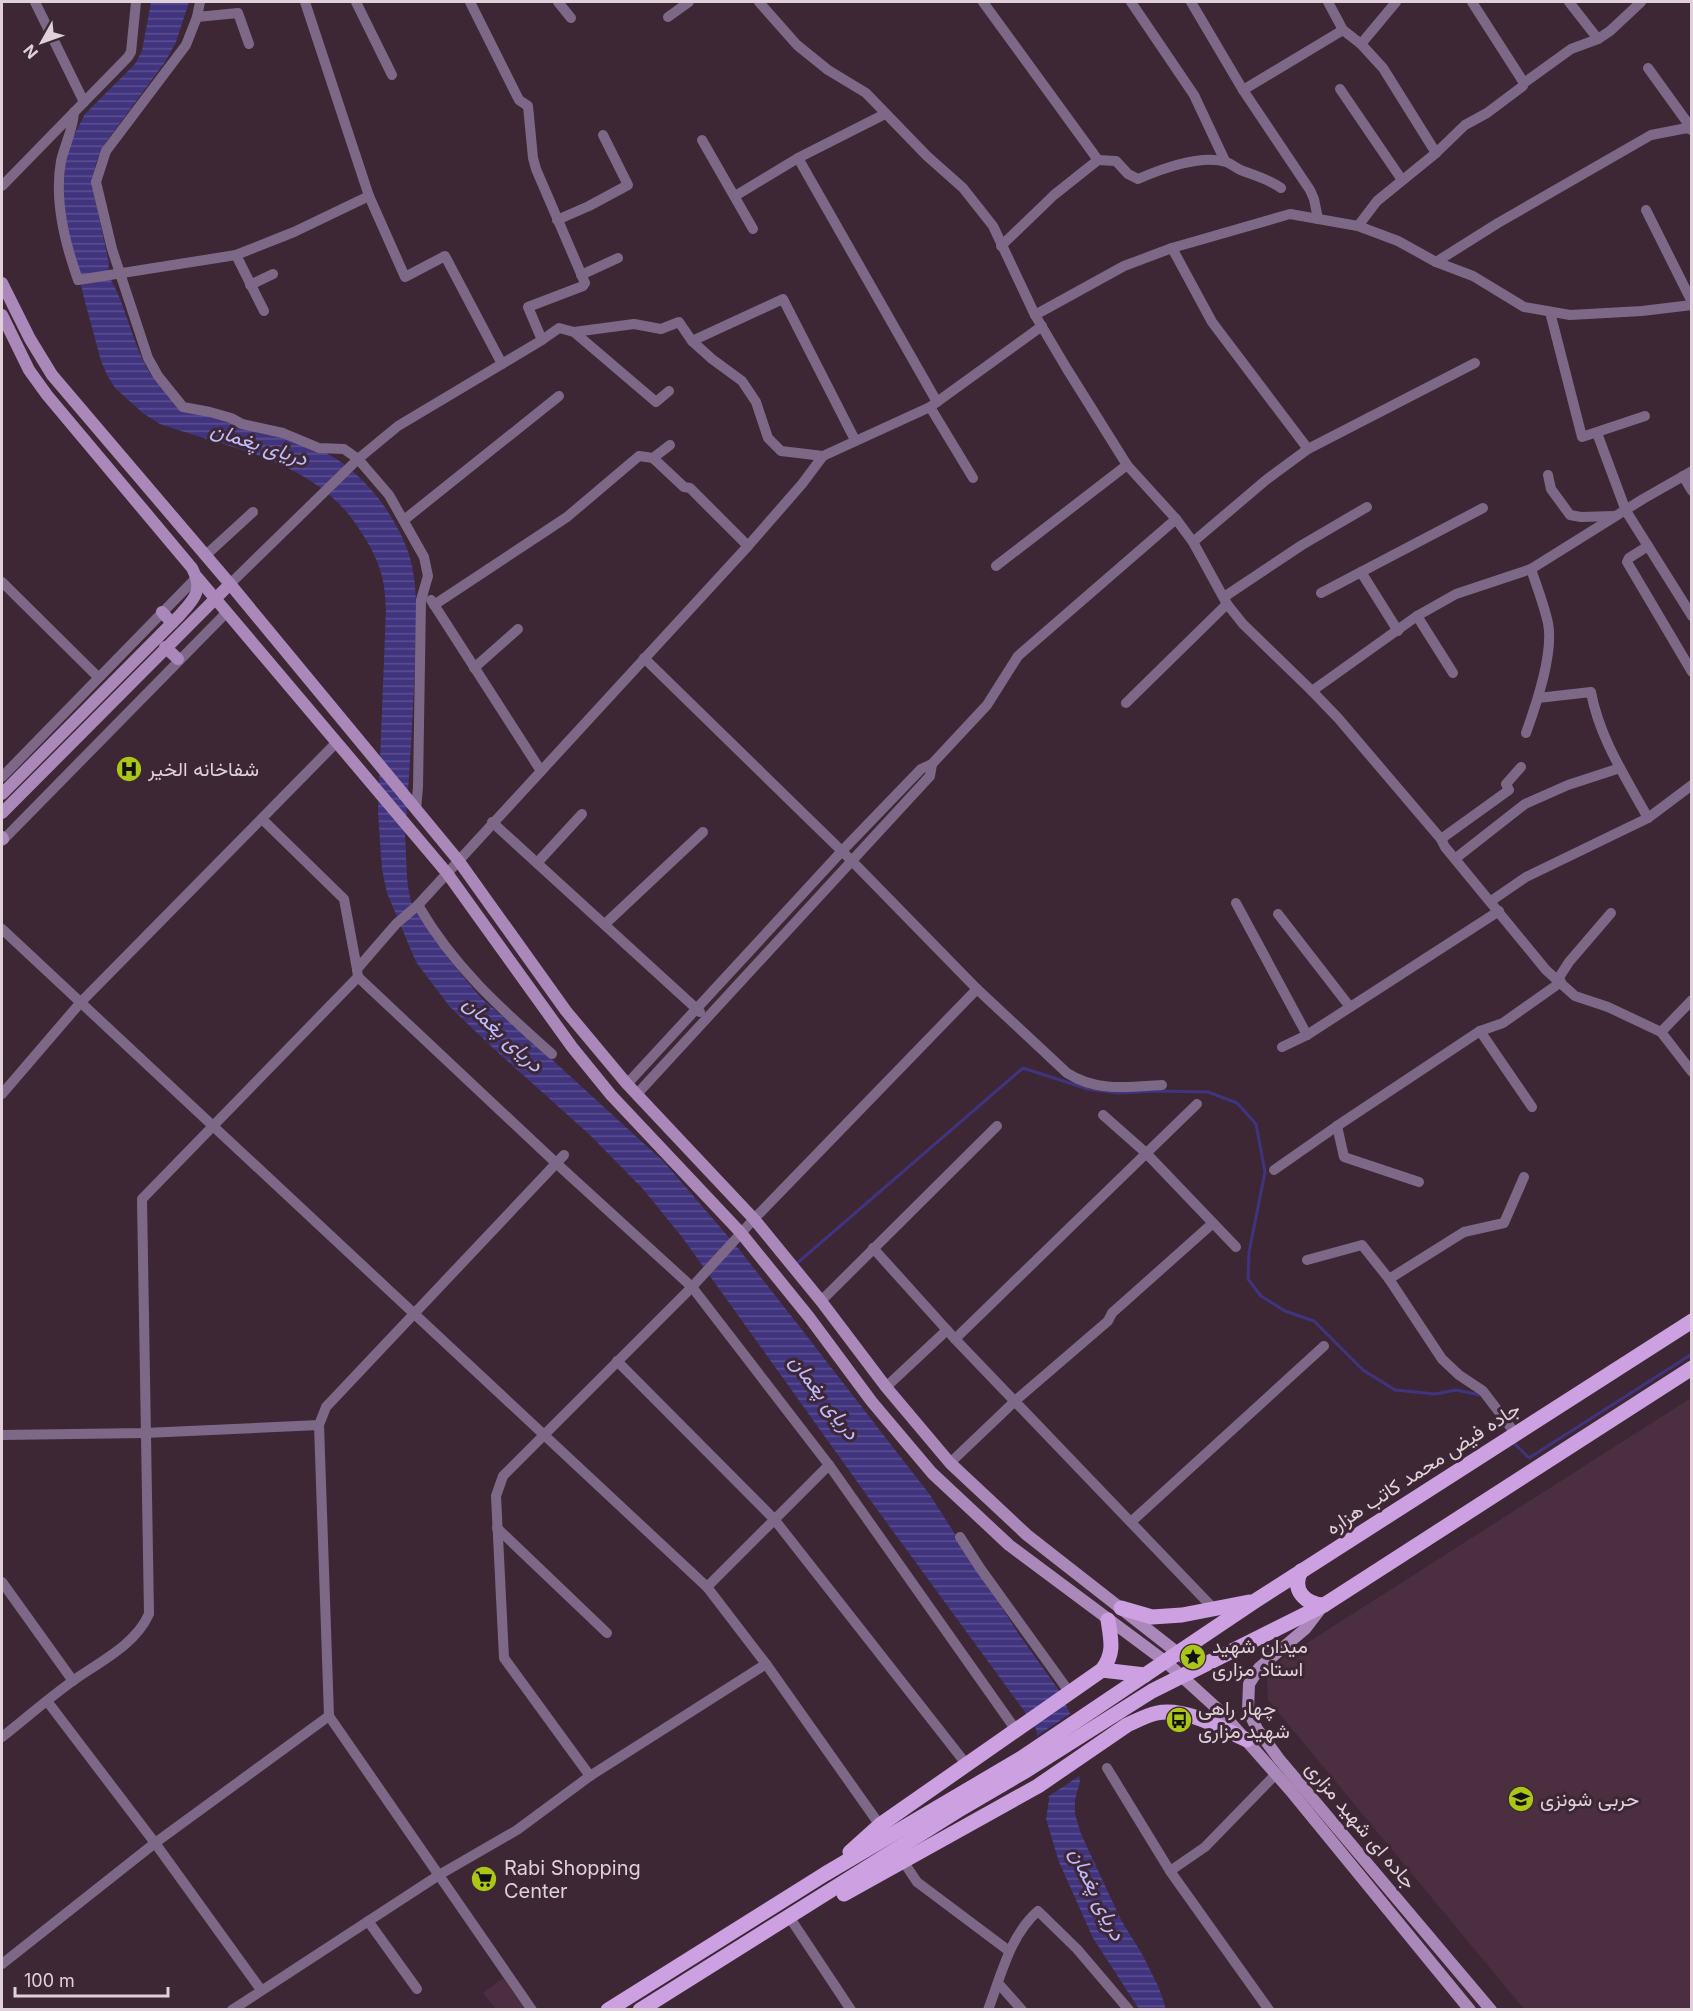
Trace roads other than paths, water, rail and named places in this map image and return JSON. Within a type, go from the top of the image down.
[{"type":"main road","points":[[2,283],[30,339],[52,375],[206,555],[458,860],[566,1011],[627,1084],[754,1219],[821,1301],[886,1387],[950,1463],[1027,1535],[1197,1668]]},
{"type":"main road","name":"جاده ای شهید مزاری","points":[[2,315],[29,370],[47,395],[447,873],[572,1047],[611,1095],[741,1233],[809,1317],[872,1402],[932,1473],[1010,1545],[1182,1675],[1247,1740],[1470,2010]]},
{"type":"main road","points":[[2,794],[195,598],[197,577]]},
{"type":"main road","points":[[2,813],[230,584]]},
{"type":"main road","points":[[162,612],[172,622]]},
{"type":"main road","points":[[165,647],[178,659]]},
{"type":"main road","name":"جاده فیض محمد کاتب هزاره","points":[[1084,1725],[1145,1675],[1254,1601],[1692,1321]]},
{"type":"main road","points":[[640,2010],[790,1918],[892,1843],[1023,1765],[1084,1725],[1324,1605],[1692,1368]]},
{"type":"main road","points":[[1301,1571],[1297,1583],[1301,1596],[1311,1603],[1324,1605]]},
{"type":"main road","points":[[1121,1608],[1152,1617],[1182,1615],[1254,1601]]},
{"type":"main road","name":"جاده ای شهید مزاری","points":[[1324,1605],[1305,1629],[1258,1668],[1250,1684],[1248,1710],[1257,1729],[1279,1759],[1491,2010]]},
{"type":"main road","points":[[892,1843],[967,1765],[1102,1670],[1110,1659],[1113,1647],[1108,1620]]},
{"type":"main road","points":[[1102,1670],[1145,1675]]},
{"type":"main road","points":[[608,2010],[825,1874],[892,1843],[1038,1785],[1127,1725],[1158,1712],[1176,1713],[1208,1722],[1247,1740]]},
{"type":"main road","points":[[695,1955],[702,1972]]},
{"type":"street","points":[[35,2],[84,102]]},
{"type":"street","points":[[2,186],[131,52],[136,2]]},
{"type":"street","points":[[201,2],[186,45],[106,151],[96,182],[116,274],[148,358],[158,376],[183,407],[210,412],[242,424],[283,433],[319,448],[344,448],[358,459],[389,495],[404,520],[424,557],[428,576],[422,600],[416,810]]},
{"type":"street","points":[[305,2],[369,196],[405,277],[445,256],[502,364]]},
{"type":"street","points":[[356,2],[392,75]]},
{"type":"street","points":[[470,2],[519,100],[528,106],[533,158],[585,283],[583,286],[528,307],[542,340]]},
{"type":"street","points":[[558,2],[571,18]]},
{"type":"street","points":[[668,17],[689,2]]},
{"type":"street","points":[[759,2],[797,45],[828,70],[866,93],[927,156],[963,188],[993,226],[1035,315],[1127,465],[1176,519],[1193,542],[1226,600],[1243,624],[1312,691],[1441,839],[1445,847],[1546,970],[1575,996],[1608,1007],[1660,1032],[1692,1072]]},
{"type":"street","points":[[983,2],[1098,160]]},
{"type":"street","points":[[1131,2],[1194,95],[1225,161]]},
{"type":"street","points":[[1191,2],[1243,90],[1310,190],[1318,219]]},
{"type":"street","points":[[1328,2],[1343,30],[1361,44],[1383,68],[1436,153]]},
{"type":"street","points":[[1361,44],[1396,2]]},
{"type":"street","points":[[1472,2],[1524,83]]},
{"type":"street","points":[[1569,2],[1598,39]]},
{"type":"street","points":[[1358,226],[1377,201],[1436,153],[1465,125],[1487,113],[1571,49],[1598,39],[1610,31],[1641,2]]},
{"type":"street","points":[[197,17],[238,13],[249,44]]},
{"type":"street","points":[[1243,90],[1343,30]]},
{"type":"street","points":[[1647,68],[1692,129]]},
{"type":"street","points":[[1340,88],[1402,180]]},
{"type":"street","points":[[74,112],[74,127],[63,154],[59,176],[58,204],[78,280],[236,255],[294,232],[369,196]]},
{"type":"street","points":[[735,196],[798,158],[885,114]]},
{"type":"street","points":[[1436,262],[1508,217],[1650,135],[1692,129]]},
{"type":"street","points":[[557,220],[590,206],[628,184],[603,135]]},
{"type":"street","points":[[702,140],[753,229]]},
{"type":"street","points":[[798,158],[973,478]]},
{"type":"street","points":[[1001,246],[1054,195],[1098,160],[1116,161],[1128,174],[1138,178],[1180,164],[1197,161],[1225,161],[1281,188]]},
{"type":"street","points":[[1035,315],[1124,266],[1172,248],[1290,214],[1358,226],[1398,241],[1436,262],[1473,276],[1524,306],[1550,312],[1569,315],[1692,303],[1646,210]]},
{"type":"street","points":[[1172,248],[1212,322],[1308,449]]},
{"type":"street","points":[[236,255],[264,311]]},
{"type":"street","points":[[581,274],[618,258]]},
{"type":"street","points":[[250,285],[273,274]]},
{"type":"street","points":[[692,341],[783,299],[855,440]]},
{"type":"street","points":[[1550,312],[1582,437],[1645,416]]},
{"type":"street","points":[[230,584],[349,467],[398,426],[559,328],[574,332],[634,324],[661,329],[679,322],[692,341],[742,381],[756,402],[768,438],[781,451],[823,456]]},
{"type":"street","points":[[2,1737],[73,1681],[131,1640],[143,1628],[149,1614],[141,1199],[215,1126],[358,973],[396,924],[447,873],[748,546],[823,456],[934,404],[1042,326]]},
{"type":"street","points":[[574,332],[656,402],[669,391]]},
{"type":"street","points":[[1193,542],[1266,480],[1308,449],[1475,363]]},
{"type":"street","points":[[404,520],[559,396]]},
{"type":"street","points":[[1597,433],[1622,513],[1648,546],[1692,616]]},
{"type":"street","points":[[653,458],[670,445]]},
{"type":"street","points":[[434,605],[567,517],[639,456],[653,458],[684,487],[690,488],[748,546]]},
{"type":"street","points":[[996,566],[1127,465]]},
{"type":"street","points":[[1312,691],[1417,616],[1456,594],[1531,569],[1687,473],[1692,491]]},
{"type":"street","points":[[1548,475],[1551,489],[1570,515],[1599,517],[1622,513]]},
{"type":"street","points":[[1126,703],[1226,600],[1302,545],[1367,507]]},
{"type":"street","points":[[1321,593],[1482,508]]},
{"type":"street","points":[[206,555],[253,512]]},
{"type":"street","points":[[627,1084],[842,851],[921,769],[932,764],[987,705],[1018,656],[1176,519]]},
{"type":"street","points":[[1648,546],[1629,558],[1627,562],[1692,672]]},
{"type":"street","points":[[1526,733],[1538,698],[1546,663],[1549,626],[1531,569]]},
{"type":"street","points":[[1361,572],[1398,631]]},
{"type":"street","points":[[2,777],[197,577]]},
{"type":"street","points":[[2,582],[98,677]]},
{"type":"street","points":[[424,589],[541,771]]},
{"type":"street","points":[[2,839],[227,612]]},
{"type":"street","points":[[1417,616],[1453,673]]},
{"type":"street","points":[[474,668],[518,629]]},
{"type":"street","points":[[644,658],[842,851],[977,989],[1066,1073],[1080,1081],[1098,1086],[1116,1088],[1162,1085]]},
{"type":"street","points":[[1538,698],[1591,692],[1594,714],[1620,768],[1648,818]]},
{"type":"street","points":[[2,1094],[81,1002],[338,742]]},
{"type":"street","points":[[637,1094],[930,776],[932,764]]},
{"type":"street","points":[[1441,839],[1509,790],[1506,784],[1521,767]]},
{"type":"street","points":[[1456,858],[1525,804],[1568,785],[1620,768]]},
{"type":"street","points":[[1491,901],[1526,878],[1648,818],[1692,785]]},
{"type":"street","points":[[537,863],[582,814]]},
{"type":"street","points":[[262,819],[344,899],[358,973],[560,1159],[692,1287],[829,1465],[1021,1727]]},
{"type":"street","points":[[492,822],[706,1018]]},
{"type":"street","points":[[605,924],[703,832]]},
{"type":"street","points":[[1236,903],[1307,1035]]},
{"type":"street","points":[[416,906],[475,984],[552,1054]]},
{"type":"street","points":[[1282,1047],[1307,1035],[1499,911]]},
{"type":"street","points":[[1274,1170],[1480,1031],[1503,1023],[1560,981],[1569,962],[1611,913]]},
{"type":"street","points":[[1278,914],[1350,1007]]},
{"type":"street","points":[[2,929],[707,1587],[766,1664],[917,1882],[1009,1951]]},
{"type":"street","points":[[590,1776],[504,1658],[496,1496],[503,1476],[692,1287],[754,1219],[977,989]]},
{"type":"street","points":[[1660,1032],[1692,1000]]},
{"type":"street","points":[[1480,1031],[1532,1107]]},
{"type":"street","points":[[955,1339],[1197,1104]]},
{"type":"street","points":[[1103,1115],[1146,1153],[1236,1247]]},
{"type":"street","points":[[821,1301],[997,1126]]},
{"type":"street","points":[[1337,1126],[1344,1157],[1419,1182]]},
{"type":"street","points":[[532,2010],[329,1716],[320,1425],[326,1407],[560,1159]]},
{"type":"street","points":[[1389,1279],[1464,1232],[1504,1223],[1524,1177]]},
{"type":"street","points":[[950,1463],[1015,1401],[1108,1321],[1112,1313],[1213,1223]]},
{"type":"street","points":[[1306,1260],[1362,1245],[1389,1279],[1442,1359],[1459,1375],[1483,1391],[1515,1433]]},
{"type":"street","points":[[873,1248],[955,1339],[1214,1609]]},
{"type":"street","points":[[886,1387],[947,1330]]},
{"type":"street","points":[[1131,1522],[1324,1346]]},
{"type":"street","points":[[617,1361],[774,1519],[967,1765]]},
{"type":"street","points":[[2,1436],[145,1433],[320,1425]]},
{"type":"street","points":[[707,1587],[829,1465]]},
{"type":"street","points":[[497,1528],[607,1633]]},
{"type":"street","points":[[960,1537],[1067,1695]]},
{"type":"street","points":[[2,1582],[73,1681]]},
{"type":"street","points":[[232,2010],[439,1875],[517,1830],[590,1776],[766,1664]]},
{"type":"street","points":[[47,1701],[155,1843],[261,1990]]},
{"type":"street","points":[[2,1964],[155,1843],[329,1716]]},
{"type":"street","points":[[1107,1768],[1170,1871],[1269,2010]]},
{"type":"street","points":[[1170,1871],[1205,1847],[1276,1774]]},
{"type":"street","points":[[988,2010],[1009,1951],[1038,1911],[1077,1949],[1129,2010]]},
{"type":"street","points":[[790,1918],[851,2010]]},
{"type":"street","points":[[368,1921],[417,1989]]},
{"type":"street","points":[[998,1983],[1022,2010]]},
{"type":"water","name":"دریای پغمان","points":[[151,2],[189,2],[176,42],[165,62],[106,142],[96,163],[92,182],[109,264],[108,271],[142,358],[160,387],[173,399],[187,406],[272,431],[326,453],[363,480],[383,505],[399,531],[410,557],[416,601],[413,705],[405,837],[407,881],[413,907],[456,968],[482,999],[524,1034],[664,1162],[738,1248],[930,1495],[1020,1636],[1058,1689],[1070,1713],[1080,1781],[1075,1800],[1075,1814],[1081,1834],[1121,1920],[1159,1988],[1166,2009],[1139,2009],[1093,1938],[1059,1862],[1046,1819],[1049,1800],[1036,1729],[1025,1712],[682,1237],[643,1189],[590,1135],[450,1007],[416,962],[387,893],[382,869],[378,813],[386,608],[380,569],[363,535],[345,510],[324,490],[299,474],[245,451],[160,424],[144,414],[115,388],[107,375],[84,298],[63,205],[65,162],[72,139],[85,114],[135,64],[142,51]]},
{"type":"waterway","points":[[795,1265],[1023,1068],[1088,1089],[1117,1093],[1208,1092],[1237,1103],[1256,1124],[1265,1172],[1249,1252],[1248,1279],[1261,1296],[1285,1311],[1314,1321],[1363,1370],[1395,1390],[1435,1394],[1456,1390],[1480,1395]]},
{"type":"waterway","points":[[1514,1443],[1529,1458],[1692,1354]]},
{"type":"place","name":"شفاخانه الخیر","points":[[129,769]]},
{"type":"place","name":"میدان شهید استاد مزاری","points":[[1193,1657]]},
{"type":"place","name":"چهار راهی شهید مزاری","points":[[1179,1720]]},
{"type":"place","name":"حربی شونزی","points":[[1521,1799]]},
{"type":"place","name":"Rabi Shopping Center","points":[[484,1879]]}]
